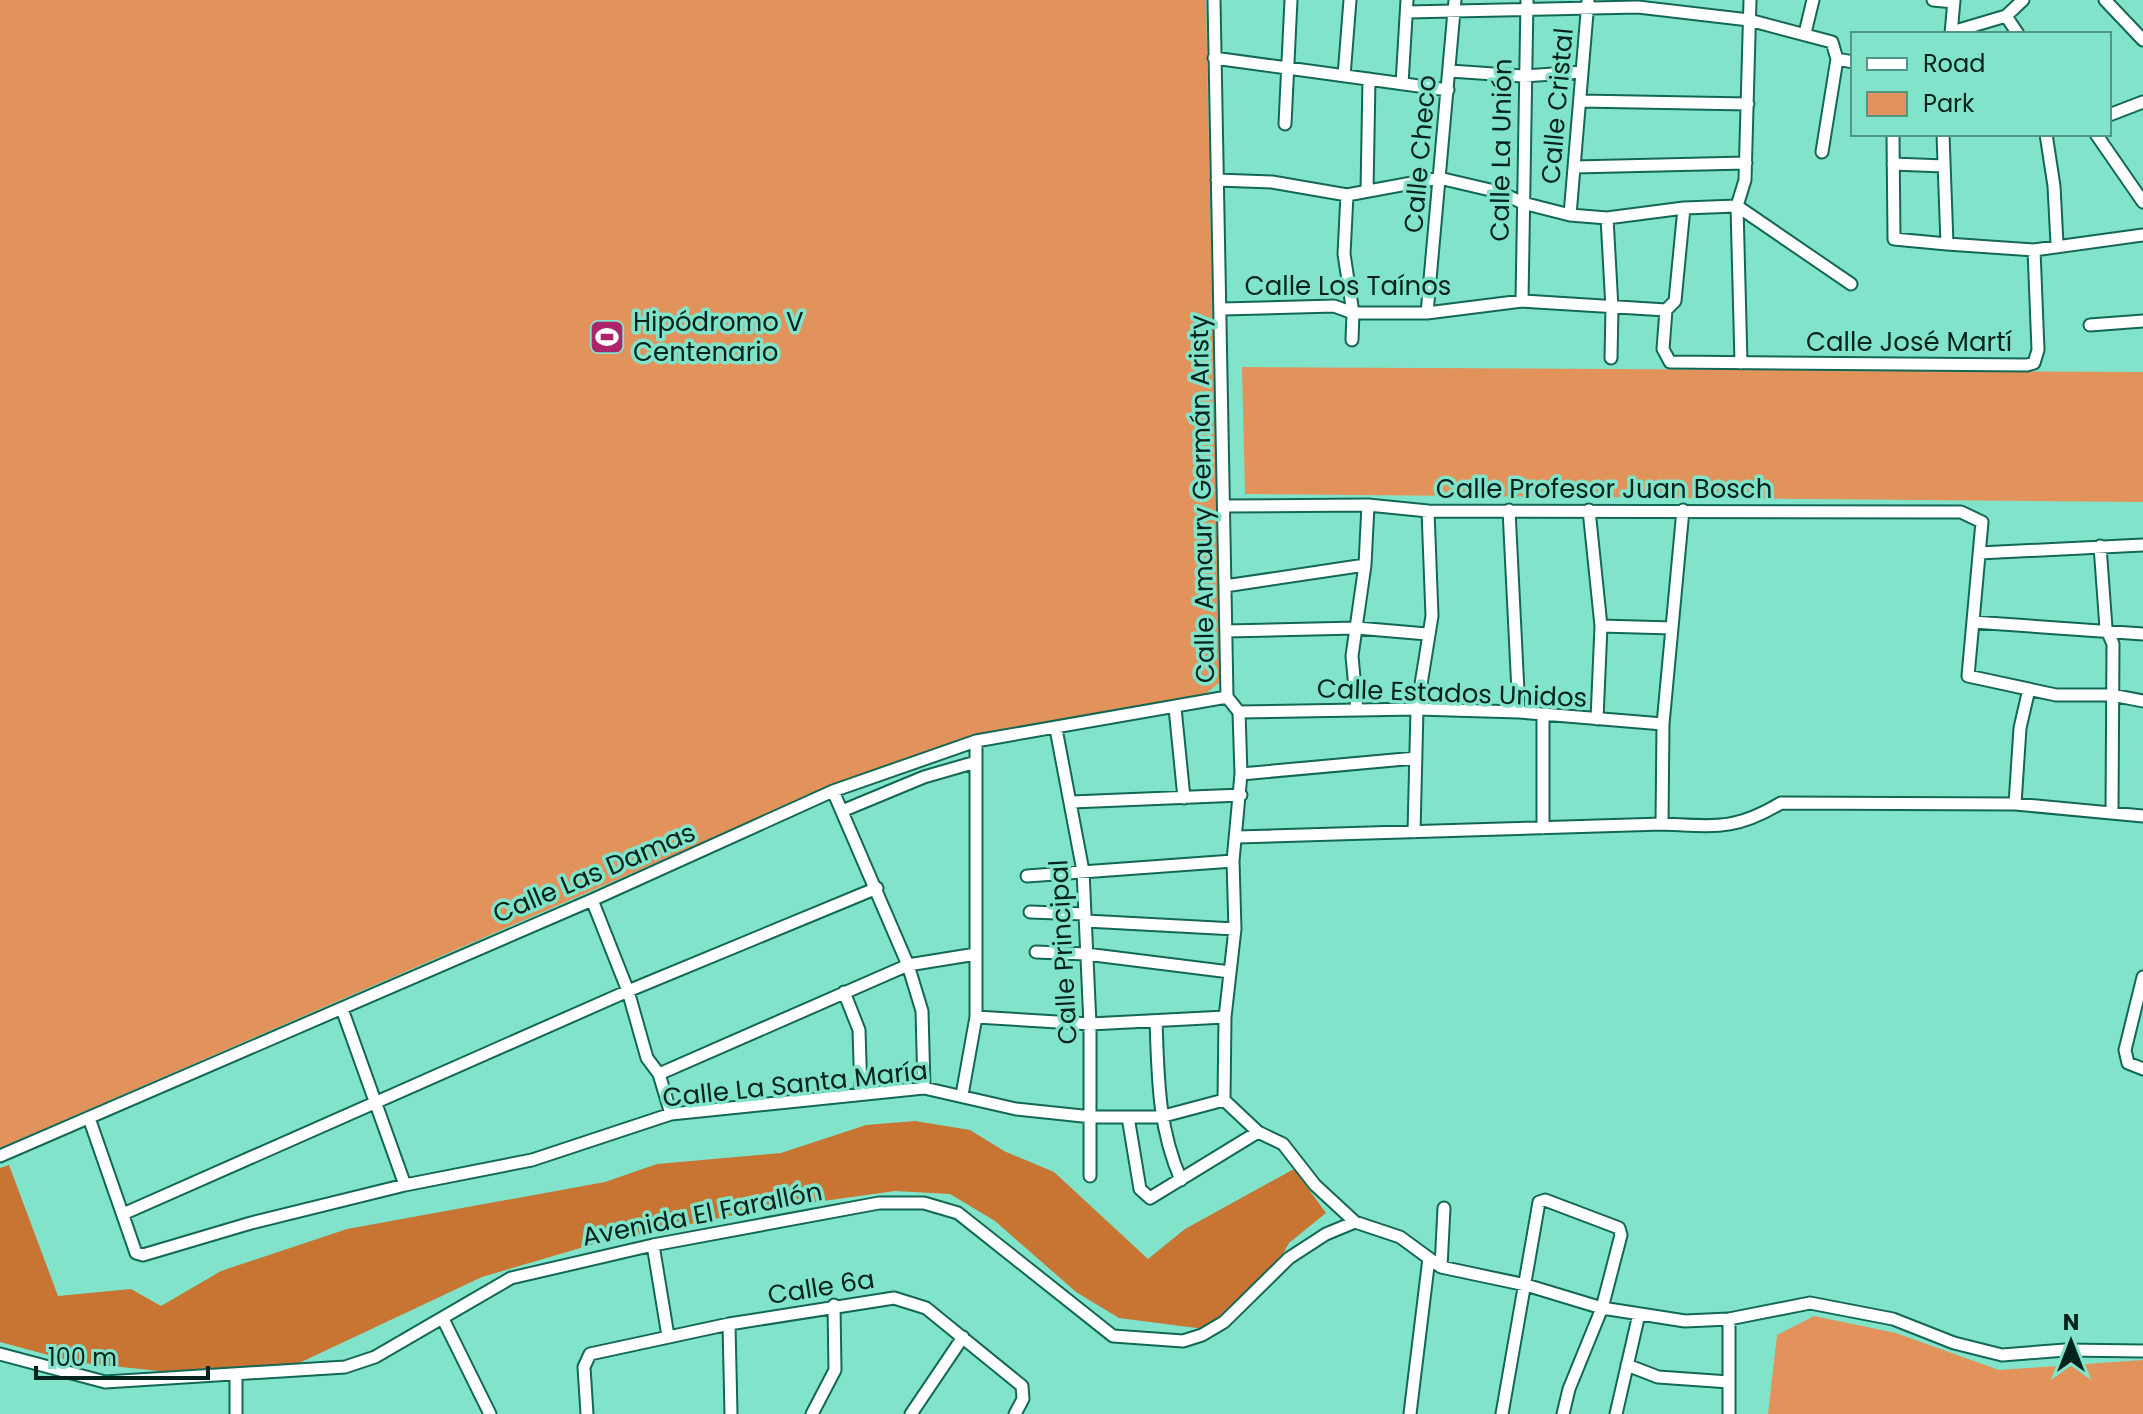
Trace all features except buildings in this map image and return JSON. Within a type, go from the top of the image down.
[{"type":"street","name":"Calle Amaury Germán Aristy","points":[[1214,0],[1227,697],[1239,712],[1241,774],[1238,837],[1233,861],[1235,929],[1225,1017],[1224,1100]]},
{"type":"street","points":[[1285,124],[1291,0]]},
{"type":"street","points":[[1344,76],[1350,0]]},
{"type":"street","name":"Calle Checo","points":[[1427,313],[1455,0]]},
{"type":"street","points":[[1741,363],[1737,206],[1745,180],[1750,0]]},
{"type":"street","points":[[1805,33],[1813,0]]},
{"type":"street","points":[[1933,0],[1954,1],[1952,32]]},
{"type":"street","points":[[1955,32],[2006,16],[2023,0]]},
{"type":"street","points":[[2105,0],[2143,40]]},
{"type":"street","points":[[1402,84],[1407,6],[1455,13],[1527,5],[1588,4],[1749,20],[1832,42],[1837,59],[1822,152]]},
{"type":"street","name":"Calle Cristal","points":[[1570,215],[1588,4]]},
{"type":"street","name":"Calle La Unión","points":[[1522,301],[1523,76],[1527,5]]},
{"type":"street","points":[[2006,16],[2017,32]]},
{"type":"street","points":[[1214,58],[1448,90]]},
{"type":"street","points":[[1837,59],[1851,62]]},
{"type":"street","points":[[1450,71],[1523,76],[1582,72]]},
{"type":"street","points":[[1367,191],[1369,79]]},
{"type":"street","points":[[1580,101],[1748,104]]},
{"type":"street","points":[[2111,114],[2143,102]]},
{"type":"street","points":[[1893,136],[1894,239],[2034,250],[2057,244],[2143,235]]},
{"type":"street","points":[[1943,136],[1946,242]]},
{"type":"street","points":[[2046,136],[2054,186],[2057,244]]},
{"type":"street","points":[[2097,136],[2143,202]]},
{"type":"street","points":[[1574,167],[1746,163]]},
{"type":"street","points":[[1893,164],[1944,166]]},
{"type":"street","points":[[1217,180],[1272,182],[1347,195],[1439,178],[1499,192],[1523,203],[1570,215],[1607,218],[1684,208],[1737,206],[1851,284]]},
{"type":"street","points":[[1347,195],[1344,254],[1353,313],[1352,340]]},
{"type":"street","points":[[1666,310],[1675,301],[1684,208]]},
{"type":"street","points":[[1607,218],[1612,308],[1611,358]]},
{"type":"street","name":"Calle José Martí","points":[[1666,310],[1663,349],[1670,362],[2034,363],[2038,350],[2034,250]]},
{"type":"street","name":"Calle Los Taínos","points":[[1222,309],[1334,306],[1353,313],[1427,313],[1522,301],[1666,310]]},
{"type":"street","points":[[2090,325],[2143,321]]},
{"type":"street","points":[[1357,710],[1352,656],[1365,565],[1368,505]]},
{"type":"street","name":"Calle Profesor Juan Bosch","points":[[1224,506],[1368,505],[1428,511],[1961,512],[1982,522],[1979,553]]},
{"type":"street","points":[[1509,510],[1519,712]]},
{"type":"street","points":[[1589,510],[1601,626],[1597,719]]},
{"type":"street","points":[[1662,824],[1663,724],[1683,510]]},
{"type":"street","points":[[1414,832],[1417,709],[1432,616],[1428,511]]},
{"type":"street","points":[[2143,545],[1979,553],[1968,676],[2056,695],[2112,695],[2143,701]]},
{"type":"street","points":[[2100,546],[2106,628],[2113,644],[2112,812]]},
{"type":"street","points":[[1225,586],[1365,565]]},
{"type":"street","points":[[1973,622],[2106,628],[2143,634]]},
{"type":"street","points":[[1601,626],[1672,628]]},
{"type":"street","points":[[1226,631],[1357,628],[1427,634]]},
{"type":"street","points":[[2015,804],[2020,728],[2029,689]]},
{"type":"street","name":"Calle Las Damas","points":[[0,1156],[592,900],[833,791],[976,741],[1227,697]]},
{"type":"street","points":[[1175,708],[1184,798]]},
{"type":"street","name":"Calle Estados Unidos","points":[[1239,712],[1417,709],[1519,712],[1663,724]]},
{"type":"street","points":[[1543,715],[1543,828]]},
{"type":"street","name":"Calle Principal","points":[[1056,729],[1083,871],[1090,1024],[1090,1176]]},
{"type":"street","points":[[962,1095],[976,1017],[976,741]]},
{"type":"street","points":[[1241,774],[1416,758]]},
{"type":"street","points":[[842,811],[924,777],[976,762]]},
{"type":"street","points":[[833,791],[908,965],[922,1011],[924,1088]]},
{"type":"street","points":[[1072,802],[1241,795]]},
{"type":"street","points":[[1238,837],[1662,824],[1732,826],[1754,819],[1781,803],[2015,804],[2143,816]]},
{"type":"street","points":[[1027,876],[1233,861]]},
{"type":"street","points":[[89,1118],[123,1214],[628,991],[877,888]]},
{"type":"street","points":[[592,900],[628,991],[647,1058],[659,1074],[671,1114]]},
{"type":"street","points":[[1030,912],[1235,929]]},
{"type":"street","points":[[1036,952],[1086,954],[1230,972]]},
{"type":"street","points":[[659,1074],[908,965],[976,954]]},
{"type":"street","points":[[2139,1068],[2128,1063],[2125,1050],[2139,1006],[2143,977]]},
{"type":"street","points":[[844,992],[859,1030],[861,1094]]},
{"type":"street","points":[[342,1009],[405,1185]]},
{"type":"street","points":[[976,1017],[1090,1024],[1225,1017]]},
{"type":"street","points":[[1156,1021],[1160,1117],[1168,1151],[1181,1180]]},
{"type":"street","name":"Calle La Santa María","points":[[123,1214],[136,1253],[143,1255],[251,1223],[405,1185],[532,1160],[671,1114],[861,1094],[924,1088],[1016,1109],[1092,1117],[1160,1117],[1224,1100]]},
{"type":"street","points":[[1224,1100],[1258,1132],[1283,1144],[1315,1185],[1355,1222],[1400,1237],[1441,1267],[1526,1285],[1602,1308],[1685,1321],[1729,1319],[1810,1303],[1893,1319],[1954,1343],[2002,1355],[2065,1350],[2143,1351]]},
{"type":"street","points":[[1128,1117],[1143,1195],[1150,1198],[1258,1132]]},
{"type":"street","points":[[1502,1414],[1539,1202],[1545,1200],[1619,1228],[1621,1235],[1602,1308],[1569,1389],[1563,1414]]},
{"type":"street","name":"Avenida El Farallón","points":[[0,1354],[105,1382],[236,1376],[359,1364],[511,1278],[653,1245],[871,1203],[937,1205],[968,1219],[1113,1336],[1183,1341],[1224,1322],[1289,1258],[1326,1234],[1355,1222]]},
{"type":"street","points":[[1441,1267],[1444,1208]]},
{"type":"street","points":[[653,1245],[668,1336]]},
{"type":"street","points":[[1410,1414],[1429,1258]]},
{"type":"street","name":"Calle 6a","points":[[587,1414],[586,1359],[590,1354],[729,1324],[834,1305],[894,1298],[926,1308],[1022,1386],[1019,1409]]},
{"type":"street","points":[[812,1414],[835,1370],[834,1305]]},
{"type":"street","points":[[1616,1414],[1639,1314]]},
{"type":"street","points":[[443,1319],[490,1414]]},
{"type":"street","points":[[1729,1319],[1729,1414]]},
{"type":"street","points":[[729,1324],[731,1414]]},
{"type":"street","points":[[911,1414],[963,1337]]},
{"type":"street","points":[[1627,1365],[1658,1377],[1729,1382]]},
{"type":"street","points":[[236,1376],[236,1414]]},
{"type":"green space","name":"Hipódromo V Centenario","points":[[0,0],[1206,0],[1220,682],[1205,694],[1037,725],[830,787],[0,1148]]},
{"type":"green space","points":[[1242,367],[2143,372],[2143,502],[1245,494]]},
{"type":"green space","points":[[1814,1316],[1896,1333],[1999,1370],[2143,1360],[2143,1414],[1768,1414],[1777,1335]]},
{"type":"shaded area","points":[[915,1121],[970,1130],[1004,1151],[1054,1172],[1148,1259],[1185,1229],[1294,1169],[1326,1213],[1289,1243],[1273,1271],[1212,1330],[1119,1318],[1076,1292],[995,1221],[950,1194],[895,1191],[758,1210],[594,1244],[482,1277],[280,1372],[216,1377],[74,1362],[0,1342],[0,1168],[9,1165],[58,1296],[131,1289],[161,1306],[221,1271],[347,1229],[605,1182],[657,1164],[781,1153],[866,1125]]},
{"type":"place","name":"Hipódromo V Centenario","points":[[607,337]]}]
